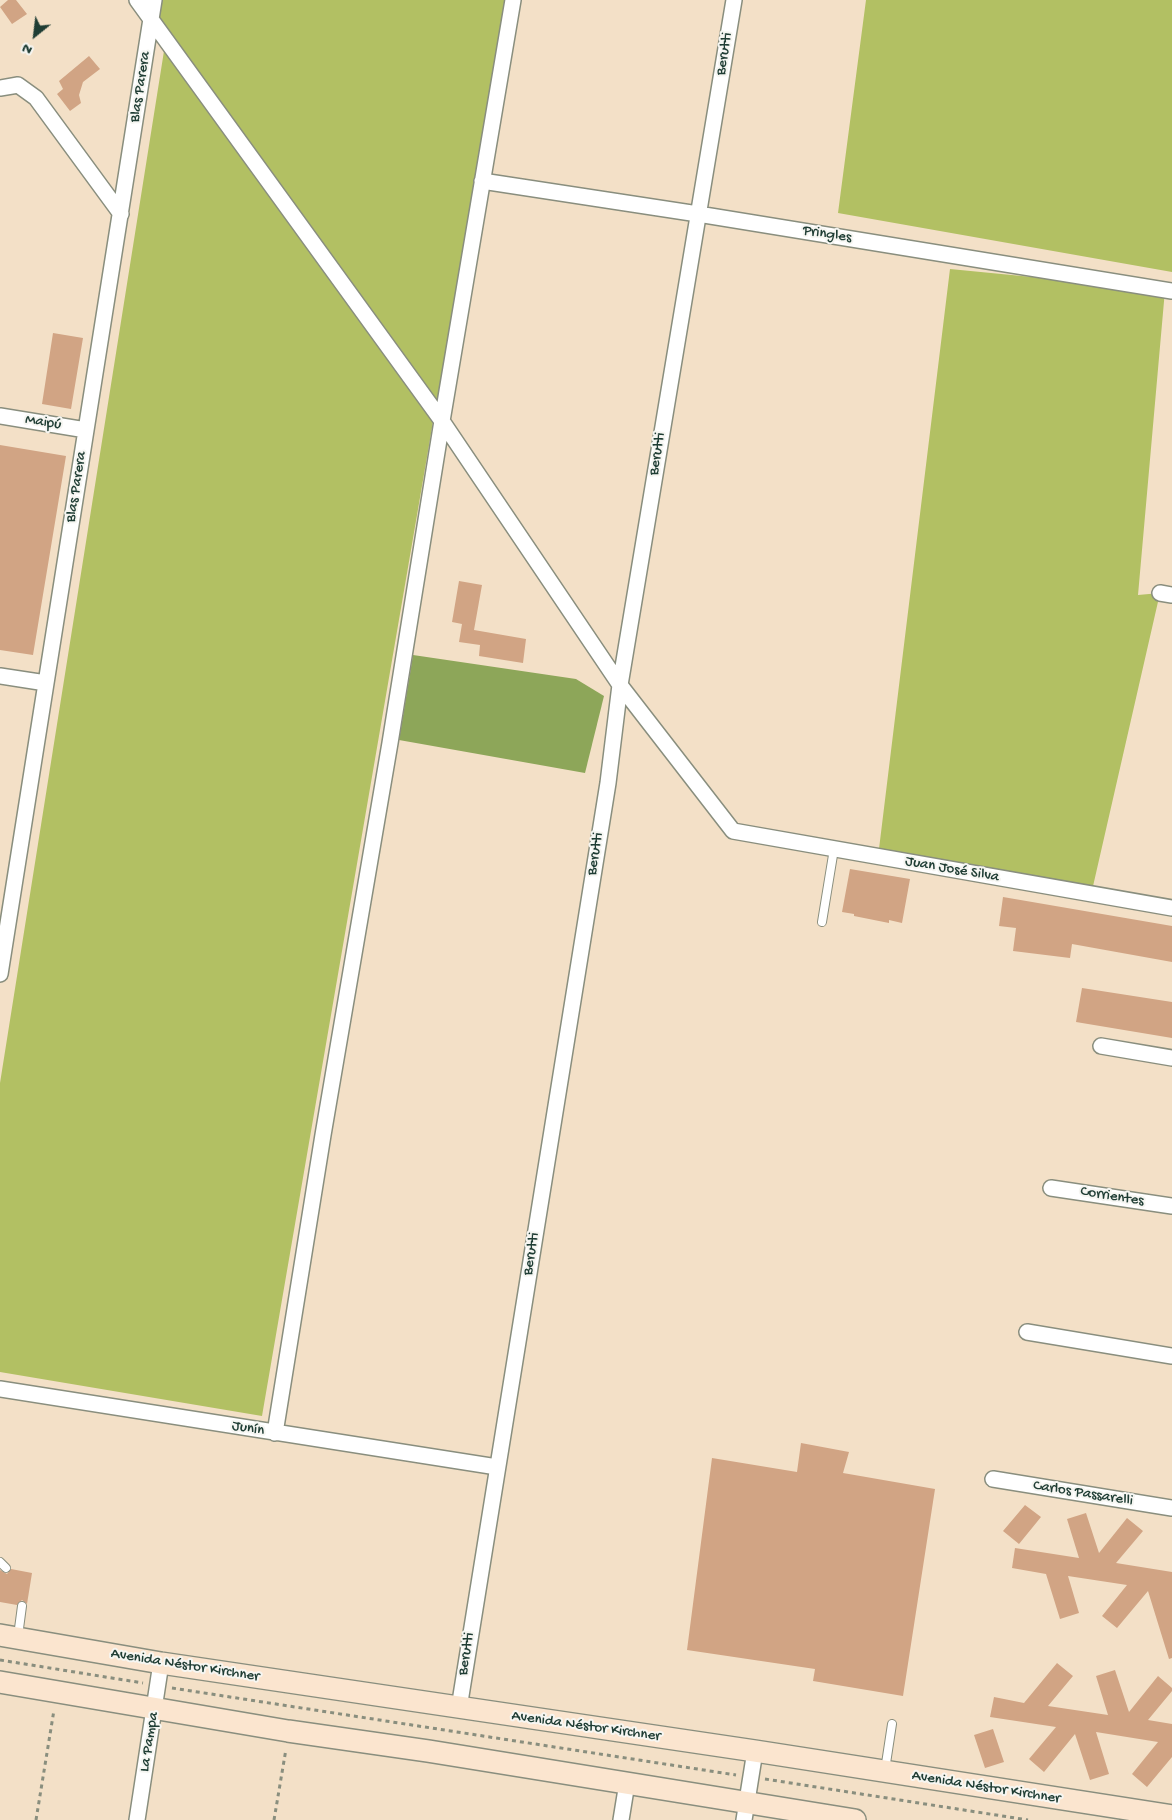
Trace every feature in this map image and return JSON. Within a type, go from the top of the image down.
[{"type":"main road","name":"Avenida Néstor Kirchner","points":[[9,1636],[162,1663],[755,1751],[1166,1817]]},
{"type":"main road","points":[[0,1682],[288,1731],[627,1783],[746,1811],[855,1820]]},
{"type":"street","points":[[138,0],[442,421],[620,685]]},
{"type":"street","name":"Blas Parera","points":[[0,974],[154,0]]},
{"type":"street","points":[[275,1433],[482,181],[514,0]]},
{"type":"street","name":"Berutti","points":[[459,1708],[608,783],[620,685],[734,0]]},
{"type":"street","points":[[0,88],[18,85],[36,98],[121,214]]},
{"type":"street","name":"Pringles","points":[[482,181],[1172,291]]},
{"type":"street","name":"Maipú","points":[[0,416],[86,430]]},
{"type":"street","points":[[0,676],[46,683]]},
{"type":"street","name":"Juan José Silva","points":[[620,685],[733,831],[1172,908]]},
{"type":"street","points":[[1101,1046],[1172,1058]]},
{"type":"street","name":"Corrientes","points":[[1051,1188],[1172,1206]]},
{"type":"street","points":[[1027,1332],[1172,1356]]},
{"type":"street","name":"Junín","points":[[0,1389],[497,1467]]},
{"type":"street","name":"Carlos Passarelli","points":[[993,1480],[1172,1508]]},
{"type":"street","name":"La Pampa","points":[[138,1820],[162,1663]]},
{"type":"street","points":[[746,1811],[755,1751]]},
{"type":"street","points":[[620,1820],[627,1783]]},
{"type":"lane","points":[[822,922],[834,849]]},
{"type":"lane","points":[[9,1636],[22,1606]]},
{"type":"lane","points":[[884,1772],[892,1724]]},
{"type":"path","points":[[0,1660],[1028,1820]]},
{"type":"path","points":[[36,1820],[57,1691]]},
{"type":"path","points":[[274,1820],[288,1731]]},
{"type":"green space","points":[[154,0],[510,0],[442,421],[151,18]]},
{"type":"green space","points":[[866,0],[1172,0],[1172,272],[838,213]]},
{"type":"green space","points":[[164,51],[433,422],[262,1416],[0,1372],[0,1083]]},
{"type":"green space","points":[[950,269],[1165,290],[1138,595],[1160,593],[1091,895],[878,857]]},
{"type":"green space","points":[[413,655],[576,679],[604,696],[585,773],[399,740]]},
{"type":"building","points":[[8,0],[16,0],[27,14],[12,24],[0,7]]},
{"type":"building","points":[[89,56],[100,69],[83,82],[79,95],[81,103],[70,111],[57,94],[63,89],[59,81]]},
{"type":"building","points":[[53,333],[83,338],[71,409],[42,404]]},
{"type":"building","points":[[0,445],[66,456],[33,655],[0,650]]},
{"type":"building","points":[[459,581],[482,585],[474,630],[526,639],[523,663],[479,656],[480,645],[459,642],[462,624],[452,622]]},
{"type":"building","points":[[850,869],[910,879],[902,923],[889,920],[889,923],[842,912]]},
{"type":"building","points":[[1003,897],[1172,926],[1172,962],[1072,944],[1070,958],[1013,951],[1016,928],[999,926]]},
{"type":"building","points":[[1082,988],[1172,1002],[1172,1038],[1076,1022]]},
{"type":"building","points":[[801,1443],[849,1452],[843,1473],[935,1489],[903,1696],[813,1681],[815,1669],[687,1650],[712,1458],[797,1472]]},
{"type":"building","points":[[1025,1505],[1041,1517],[1019,1544],[1003,1531]]},
{"type":"building","points":[[1086,1513],[1099,1553],[1127,1518],[1143,1531],[1116,1563],[1172,1572],[1172,1658],[1169,1659],[1148,1591],[1117,1628],[1102,1616],[1127,1585],[1068,1576],[1079,1613],[1060,1619],[1046,1574],[1012,1568],[1015,1548],[1079,1558],[1067,1519]]},
{"type":"building","points":[[11,1569],[32,1573],[27,1604],[22,1600],[17,1605],[0,1602],[0,1570],[7,1574]]},
{"type":"building","points":[[1057,1663],[1073,1676],[1048,1706],[1108,1715],[1096,1676],[1115,1670],[1129,1712],[1158,1676],[1172,1688],[1172,1691],[1148,1720],[1172,1724],[1172,1757],[1147,1787],[1132,1774],[1158,1742],[1096,1732],[1109,1774],[1090,1780],[1075,1734],[1044,1772],[1029,1759],[1056,1727],[990,1717],[994,1697],[1024,1703]]},
{"type":"building","points":[[993,1729],[1004,1762],[985,1768],[974,1735]]}]
